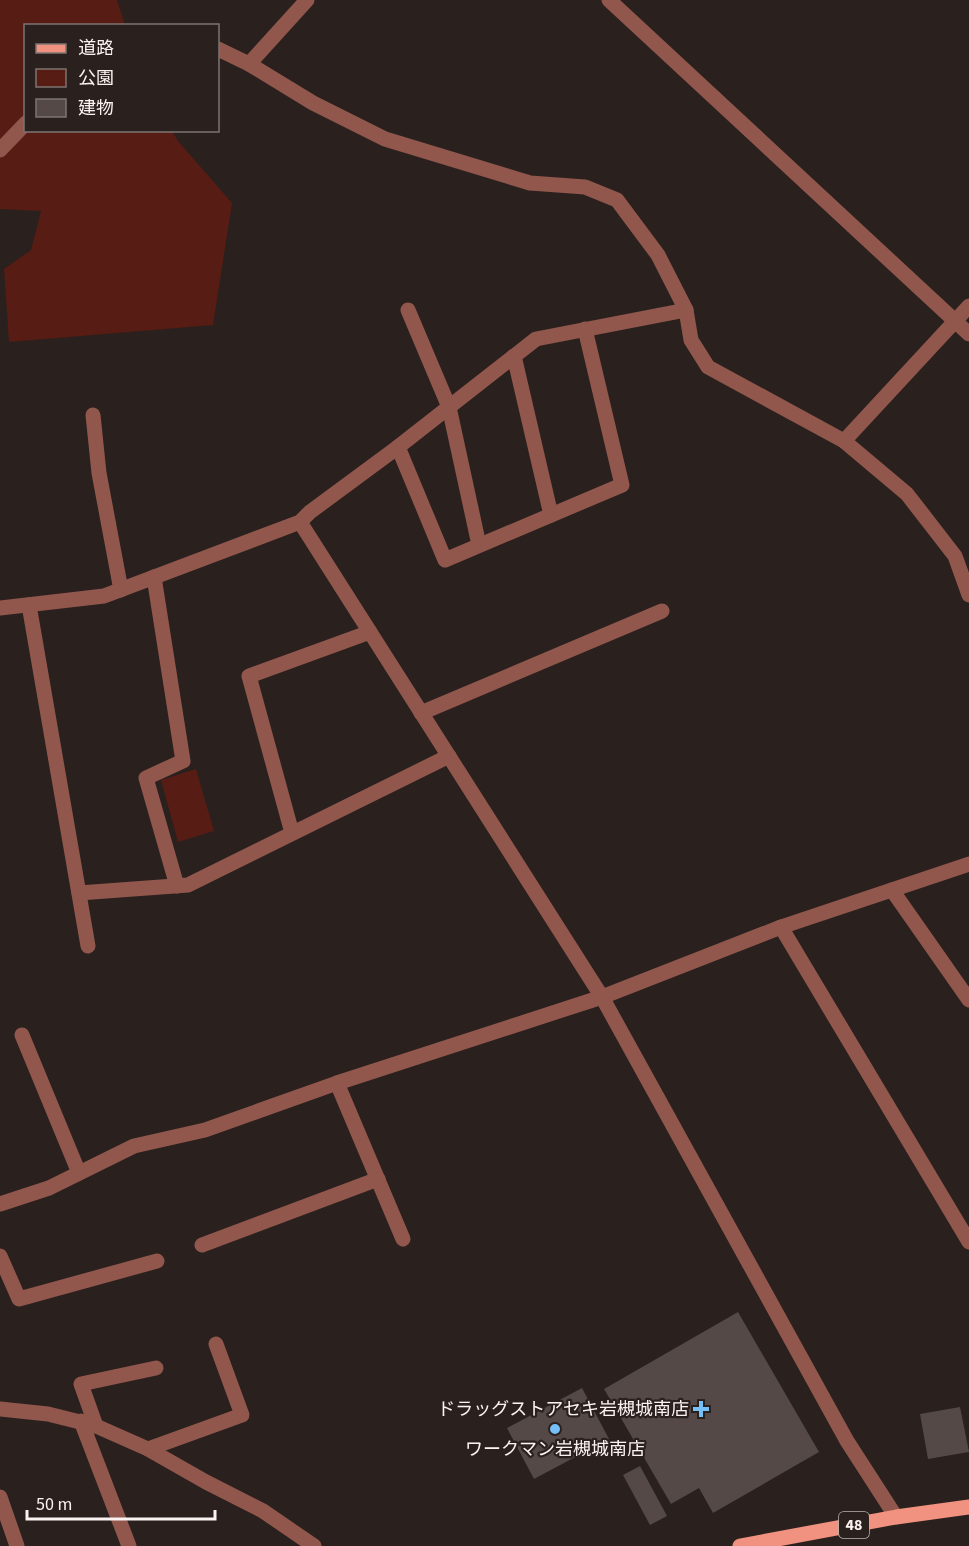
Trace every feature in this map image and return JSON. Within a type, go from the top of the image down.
[{"type":"main road","name":"48","points":[[740,1546],[896,1517],[969,1507]]},
{"type":"street","points":[[249,64],[307,0]]},
{"type":"street","points":[[609,0],[969,334]]},
{"type":"street","points":[[219,50],[249,64],[313,103],[385,140],[530,183],[585,187],[617,200],[658,255],[686,310],[691,340],[708,367],[843,441],[907,494],[955,556],[969,595]]},
{"type":"street","points":[[0,150],[24,125]]},
{"type":"street","points":[[843,441],[969,306]]},
{"type":"street","points":[[408,310],[449,407],[479,545]]},
{"type":"street","points":[[0,608],[104,596],[300,522],[536,339],[686,310]]},
{"type":"street","points":[[398,447],[446,560],[622,485],[585,329]]},
{"type":"street","points":[[514,356],[551,515]]},
{"type":"street","points":[[93,416],[99,473],[120,590]]},
{"type":"street","points":[[300,522],[602,997],[847,1441],[896,1517]]},
{"type":"street","points":[[154,577],[183,761],[146,778],[177,886]]},
{"type":"street","points":[[29,605],[88,946]]},
{"type":"street","points":[[421,713],[662,611]]},
{"type":"street","points":[[292,833],[249,676],[370,632]]},
{"type":"street","points":[[79,893],[188,885],[449,756]]},
{"type":"street","points":[[0,1204],[49,1188],[134,1146],[205,1130],[337,1083],[602,997],[781,927],[969,864]]},
{"type":"street","points":[[892,890],[969,1000]]},
{"type":"street","points":[[781,927],[966,1232]]},
{"type":"street","points":[[22,1035],[79,1173]]},
{"type":"street","points":[[337,1083],[403,1239]]},
{"type":"street","points":[[202,1245],[378,1179]]},
{"type":"street","points":[[0,1256],[19,1299],[157,1261]]},
{"type":"street","points":[[148,1449],[242,1415],[216,1344]]},
{"type":"street","points":[[96,1426],[81,1384],[156,1368]]},
{"type":"street","points":[[0,1409],[48,1414],[96,1426],[148,1449],[263,1511],[314,1546]]},
{"type":"street","points":[[81,1421],[129,1546]]},
{"type":"street","points":[[0,1497],[17,1546]]},
{"type":"green space","points":[[0,0],[117,0],[125,24],[24,24],[24,132],[173,132],[232,203],[213,325],[9,342],[4,269],[31,250],[41,211],[0,209]]},
{"type":"green space","points":[[196,769],[214,831],[178,842],[161,780]]},
{"type":"building","points":[[738,1312],[819,1452],[713,1513],[699,1488],[671,1504],[604,1389]]},
{"type":"building","points":[[582,1388],[609,1439],[534,1479],[507,1428]]},
{"type":"building","points":[[960,1407],[969,1452],[928,1459],[920,1414]]},
{"type":"building","points":[[640,1466],[667,1516],[650,1525],[623,1475]]},
{"type":"place","name":"ドラッグストアセキ岩槻城南店","points":[[701,1409]]},
{"type":"place","name":"ワークマン岩槻城南店","points":[[555,1429]]}]
